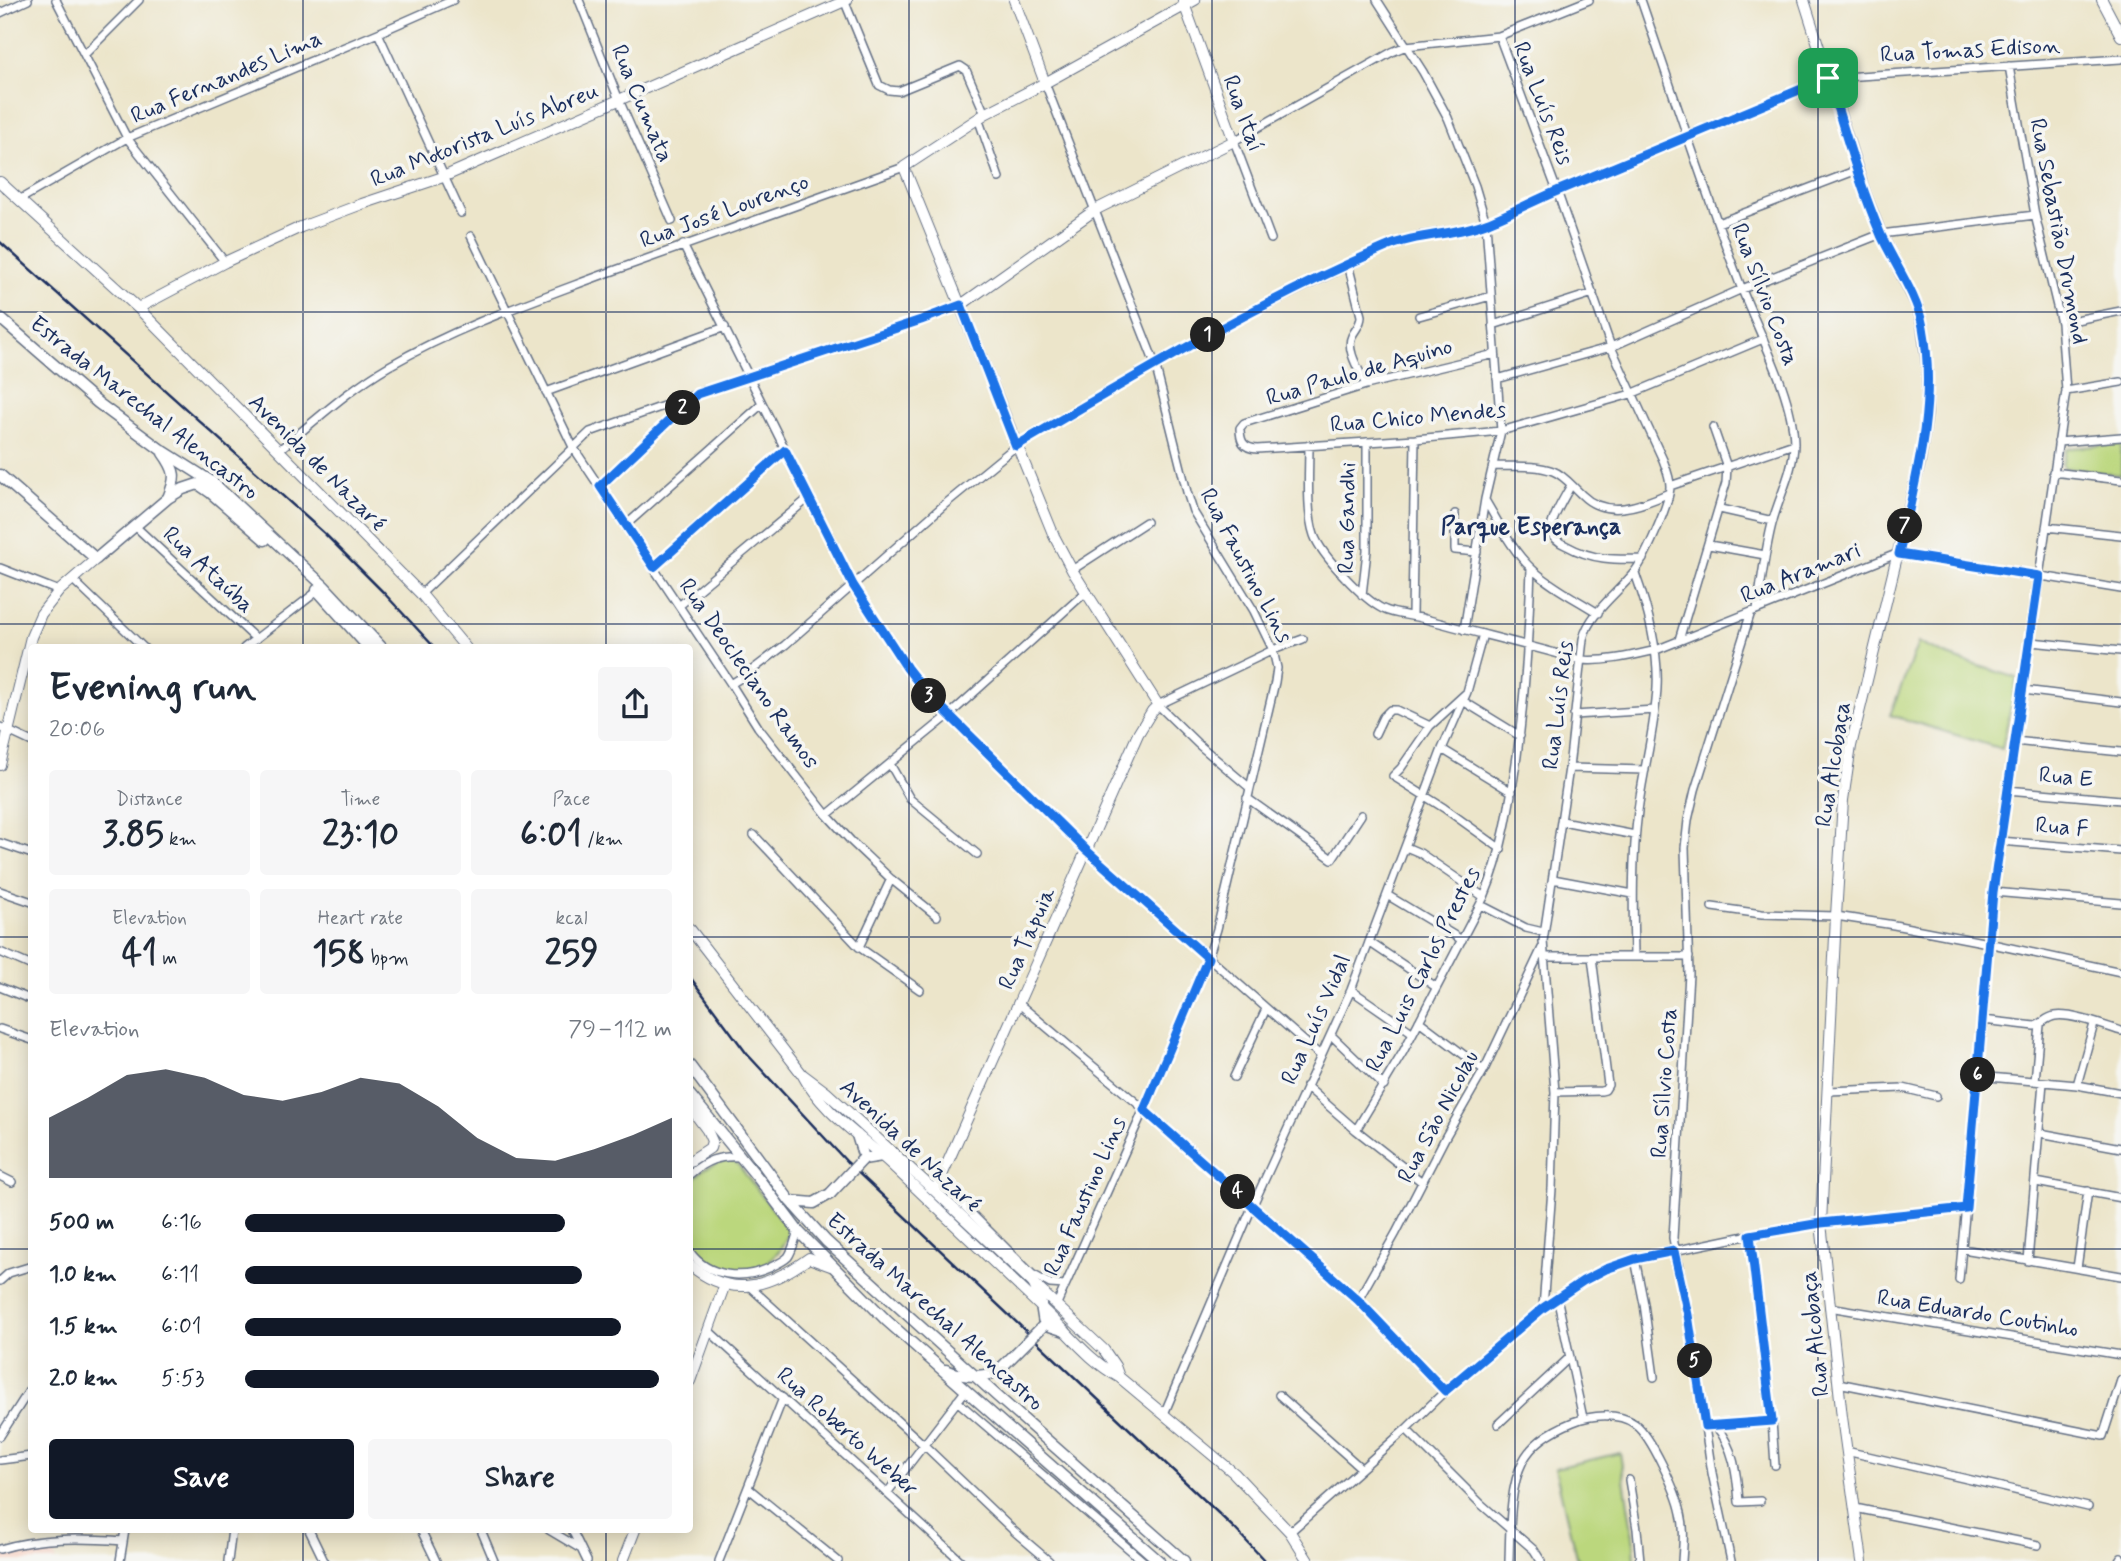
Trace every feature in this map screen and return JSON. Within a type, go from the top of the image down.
[{"type":"main road","name":"Rua Motorista Luís Abreu","points":[[138,308],[225,262],[313,223],[443,177],[845,0]]},
{"type":"main road","name":"Rua Faustino Lins","points":[[1014,0],[1045,83]]},
{"type":"main road","name":"Rua José Lourenço","points":[[904,167],[982,116],[1184,3],[1195,0]]},
{"type":"main road","name":"Rua Alcobaça","points":[[1804,0],[1857,170],[1881,234],[1917,306],[1927,366],[1924,441],[1851,746],[1843,800],[1836,916],[1821,1223],[1846,1451],[1862,1561]]},
{"type":"main road","points":[[2102,0],[2121,36]]},
{"type":"main road","name":"Rua Itaí","points":[[1184,3],[1234,141]]},
{"type":"main road","points":[[961,305],[1095,210],[1234,141]]},
{"type":"main road","points":[[904,167],[1054,536],[1072,570],[1158,705]]},
{"type":"main road","name":"Avenida de Nazaré","points":[[0,182],[138,308],[421,594],[464,644]]},
{"type":"main road","name":"Estrada Marechal Alencastro","points":[[0,318],[98,403],[160,449],[212,482],[378,644]]},
{"type":"main road","points":[[29,644],[41,614],[59,591],[169,498],[174,482],[174,470],[160,449]]},
{"type":"main road","points":[[0,475],[96,559]]},
{"type":"main road","name":"Estrada Marechal Alencastro","points":[[169,498],[190,485],[202,486],[321,588],[366,644]]},
{"type":"main road","points":[[0,765],[4,729],[28,647]]},
{"type":"main road","name":"Rua Tapuia","points":[[937,1186],[1138,734],[1158,705]]},
{"type":"main road","name":"Avenida de Nazaré","points":[[693,933],[822,1102],[883,1156],[1098,1364],[1119,1377],[1234,1473],[1290,1532],[1308,1561]]},
{"type":"main road","name":"Estrada Marechal Alencastro","points":[[693,1070],[790,1201],[825,1241],[1184,1561]]},
{"type":"main road","name":"Avenida de Nazaré","points":[[802,1074],[820,1086],[901,1162],[937,1186],[1056,1306],[1104,1350],[1119,1377]]},
{"type":"main road","name":"Estrada Marechal Alencastro","points":[[693,1099],[798,1231],[831,1266],[937,1366],[1159,1561]]},
{"type":"main road","points":[[693,1111],[708,1130],[712,1141],[710,1148],[693,1159]]},
{"type":"main road","points":[[857,1135],[864,1158]]},
{"type":"main road","points":[[790,1201],[814,1203],[830,1194],[864,1158],[883,1156],[901,1162]]},
{"type":"main road","points":[[693,1267],[705,1276],[749,1286],[774,1280],[809,1258],[831,1266]]},
{"type":"main road","points":[[693,1372],[727,1280]]},
{"type":"main road","points":[[937,1366],[958,1374],[975,1376],[1001,1369],[1044,1325],[1043,1309],[1033,1283]]},
{"type":"main road","points":[[1044,1325],[1065,1331]]},
{"type":"main road","points":[[997,1396],[1001,1369]]},
{"type":"main road","points":[[623,1561],[634,1533]]},
{"type":"street","points":[[0,13],[28,0]]},
{"type":"street","points":[[56,0],[127,138],[225,262]]},
{"type":"street","points":[[85,54],[139,0]]},
{"type":"street","name":"Rua Fernandes Lima","points":[[19,200],[127,138],[453,0]]},
{"type":"street","name":"Rua Cumata","points":[[579,0],[672,221]]},
{"type":"street","points":[[845,0],[878,83],[889,90],[899,91],[960,65],[966,70],[999,178]]},
{"type":"street","points":[[1377,0],[1423,72],[1448,118],[1475,186],[1486,223],[1501,431],[1485,499],[1464,630]]},
{"type":"street","points":[[1567,0],[1569,9]]},
{"type":"street","points":[[1234,141],[1406,46],[1499,36],[1589,0]]},
{"type":"street","name":"Rua Sílvio Costa","points":[[1641,0],[1686,136],[1788,407],[1794,444],[1791,466],[1773,521],[1754,610],[1695,790],[1685,848],[1689,957],[1682,1109],[1674,1205],[1674,1251],[1688,1315],[1712,1473],[1731,1561]]},
{"type":"street","points":[[378,33],[461,213]]},
{"type":"street","name":"Rua Luís Reis","points":[[1499,36],[1611,346],[1663,460],[1669,490],[1635,573],[1598,613],[1584,633],[1562,821],[1543,932],[1555,1092],[1552,1189],[1543,1308]]},
{"type":"street","name":"Rua Tomas Edison","points":[[731,684],[785,645],[944,505],[1016,446],[1155,364],[1348,264],[1402,240],[1486,223],[1828,78],[2121,59]]},
{"type":"street","name":"Rua Sebastião Drumond","points":[[1959,1280],[1993,892],[2066,391],[2061,323],[2035,215],[2009,66]]},
{"type":"street","name":"Rua Faustino Lins","points":[[1045,83],[1155,364],[1186,492],[1193,510],[1254,611],[1273,650],[1277,668],[1208,958],[1144,1110],[1056,1306]]},
{"type":"street","name":"Rua Itaí","points":[[1234,141],[1271,239]]},
{"type":"street","name":"Rua José Lourenço","points":[[279,450],[352,391],[429,344],[507,310],[904,167]]},
{"type":"street","points":[[1718,223],[1857,170]]},
{"type":"street","points":[[1497,379],[1611,346],[1742,289],[1881,234],[2035,215]]},
{"type":"street","name":"Rua Deocleciano Ramos","points":[[471,236],[573,447],[758,727],[827,815],[891,879],[937,916]]},
{"type":"street","points":[[683,245],[853,585],[924,690],[1086,850],[1321,1056]]},
{"type":"street","points":[[1348,264],[1361,316],[1350,345],[1366,385]]},
{"type":"street","points":[[1493,325],[1592,293]]},
{"type":"street","points":[[1419,316],[1491,296]]},
{"type":"street","points":[[421,594],[573,447],[596,429],[961,305]]},
{"type":"street","points":[[2061,323],[2121,311]]},
{"type":"street","points":[[546,392],[725,327]]},
{"type":"street","name":"Rua Chico Mendes","points":[[1240,432],[1241,442],[1250,449],[1501,431],[1631,394],[1763,339]]},
{"type":"street","name":"Rua Paulo de Aquino","points":[[1240,432],[1244,423],[1366,385],[1495,354]]},
{"type":"street","points":[[2066,391],[2121,382]]},
{"type":"street","points":[[600,486],[697,394]]},
{"type":"street","points":[[626,525],[762,404]]},
{"type":"street","points":[[1679,640],[1726,483],[1727,467],[1713,427]]},
{"type":"street","points":[[2058,442],[2121,437]]},
{"type":"street","points":[[1412,615],[1415,439]]},
{"type":"street","name":"Rua Gandhi","points":[[1363,595],[1367,551],[1367,442]]},
{"type":"street","name":"Rua Aramari","points":[[1309,444],[1310,517],[1313,533],[1328,558],[1363,595],[1384,610],[1580,660],[1623,658],[1656,650],[1899,554]]},
{"type":"street","points":[[1493,466],[1551,470],[1560,474],[1589,502],[1608,509],[1642,504],[1727,467],[1794,444]]},
{"type":"street","points":[[654,567],[785,450]]},
{"type":"street","points":[[2053,471],[2121,480]]},
{"type":"street","points":[[1571,485],[1552,523],[1551,532],[1555,539],[1585,555],[1599,559],[1643,559]]},
{"type":"street","points":[[679,606],[810,498]]},
{"type":"street","points":[[1485,499],[1517,552],[1531,568],[1598,613]]},
{"type":"street","points":[[1720,509],[1773,521]]},
{"type":"street","points":[[1455,514],[1455,550],[1477,552]]},
{"type":"street","points":[[1072,570],[1146,522]]},
{"type":"street","name":"Rua Ataúba","points":[[135,526],[256,639]]},
{"type":"street","points":[[2046,527],[2121,535]]},
{"type":"street","points":[[1709,545],[1765,555]]},
{"type":"street","points":[[1899,554],[2121,589]]},
{"type":"street","points":[[0,568],[59,591]]},
{"type":"street","name":"Rua Luis Carlos Prestes","points":[[1356,1130],[1384,1086],[1483,901],[1501,849],[1520,736],[1531,568]]},
{"type":"street","points":[[1634,956],[1635,835],[1655,710],[1657,679],[1656,650],[1635,573]]},
{"type":"street","points":[[72,579],[140,644]]},
{"type":"street","points":[[249,644],[321,588]]},
{"type":"street","points":[[827,815],[948,716],[1087,591]]},
{"type":"street","name":"Rua Luís Vidal","points":[[1164,1414],[1253,1205],[1351,990],[1442,749],[1467,692],[1483,634]]},
{"type":"street","points":[[1250,788],[1198,744],[1158,705],[1273,650],[1303,639]]},
{"type":"street","points":[[2031,642],[2121,652]]},
{"type":"street","points":[[2023,690],[2121,702]]},
{"type":"street","points":[[1467,692],[1430,726],[1393,776],[1459,818],[1501,849]]},
{"type":"street","points":[[1463,701],[1520,736]]},
{"type":"street","points":[[1375,734],[1383,717],[1390,710],[1396,710],[1430,726]]},
{"type":"street","points":[[1574,715],[1655,710]]},
{"type":"street","points":[[4,729],[28,740]]},
{"type":"street","points":[[2014,741],[2121,752]]},
{"type":"street","points":[[1442,749],[1512,792]]},
{"type":"street","points":[[890,764],[910,799],[977,853]]},
{"type":"street","points":[[1569,768],[1645,770]]},
{"type":"street","name":"Rua E","points":[[2007,790],[2121,800]]},
{"type":"street","points":[[1247,798],[1332,859],[1361,815]]},
{"type":"street","points":[[1562,821],[1635,835]]},
{"type":"street","points":[[754,835],[859,947],[920,990]]},
{"type":"street","name":"Rua F","points":[[2000,841],[2121,851]]},
{"type":"street","points":[[0,843],[28,852]]},
{"type":"street","points":[[1406,847],[1420,853],[1483,901],[1526,928],[1543,932]]},
{"type":"street","points":[[859,947],[891,879]]},
{"type":"street","points":[[1553,879],[1633,894]]},
{"type":"street","points":[[0,891],[28,901]]},
{"type":"street","points":[[1993,892],[2121,903]]},
{"type":"street","points":[[1387,895],[1462,940]]},
{"type":"street","points":[[1712,907],[1762,914],[1836,916],[1894,925],[2121,972]]},
{"type":"street","points":[[1369,942],[1436,988]]},
{"type":"street","name":"Rua São Nicolau","points":[[1358,1300],[1485,1070],[1543,946]]},
{"type":"street","points":[[0,953],[28,964]]},
{"type":"street","points":[[1544,957],[1689,957]]},
{"type":"street","points":[[1555,1092],[1601,1091],[1608,1085],[1592,957]]},
{"type":"street","points":[[0,987],[28,998]]},
{"type":"street","points":[[1351,990],[1413,1033]]},
{"type":"street","points":[[1018,1003],[1253,1205],[1358,1300],[1445,1391]]},
{"type":"street","points":[[1234,1077],[1266,1009]]},
{"type":"street","points":[[1983,1020],[2040,1025],[2052,1016],[2058,1016],[2121,1031]]},
{"type":"street","points":[[1419,1021],[1485,1070]]},
{"type":"street","points":[[2077,1086],[2094,1024]]},
{"type":"street","points":[[2028,1261],[2040,1133],[2040,1025]]},
{"type":"street","points":[[0,1029],[28,1039]]},
{"type":"street","points":[[1332,1036],[1384,1086]]},
{"type":"street","points":[[1978,1076],[2121,1093]]},
{"type":"street","points":[[1306,1086],[1422,1182]]},
{"type":"street","points":[[1828,1091],[1903,1088],[1936,1096]]},
{"type":"street","points":[[2040,1133],[2121,1148]]},
{"type":"street","points":[[693,1171],[712,1159],[740,1157]]},
{"type":"street","points":[[0,1177],[12,1182]]},
{"type":"street","points":[[2036,1182],[2121,1198]]},
{"type":"street","name":"Avenida de Nazaré","points":[[937,1186],[1032,1273],[1050,1284],[1065,1284]]},
{"type":"street","points":[[2077,1268],[2088,1191]]},
{"type":"street","points":[[1290,1532],[1445,1391],[1543,1308],[1606,1269],[1635,1259],[1750,1235],[1821,1223],[1966,1208]]},
{"type":"street","points":[[787,1258],[798,1231]]},
{"type":"street","points":[[1750,1235],[1775,1465]]},
{"type":"street","points":[[1963,1249],[2121,1276]]},
{"type":"street","points":[[693,1255],[727,1280],[763,1271],[787,1258],[809,1258]]},
{"type":"street","points":[[1635,1259],[1654,1377]]},
{"type":"street","points":[[0,1281],[9,1273],[28,1267]]},
{"type":"street","points":[[749,1286],[1049,1561]]},
{"type":"street","points":[[1557,1297],[1583,1418]]},
{"type":"street","name":"Rua Eduardo Coutinho","points":[[1829,1307],[2121,1355]]},
{"type":"street","name":"Rua Roberto Weber","points":[[708,1330],[961,1561]]},
{"type":"street","points":[[1498,1424],[1570,1356]]},
{"type":"street","points":[[1838,1383],[2103,1436],[2121,1380]]},
{"type":"street","points":[[887,1493],[966,1391]]},
{"type":"street","points":[[0,1436],[28,1392]]},
{"type":"street","points":[[1279,1395],[1361,1468]]},
{"type":"street","points":[[719,1561],[783,1398]]},
{"type":"street","points":[[957,1401],[1143,1561]]},
{"type":"street","points":[[1509,1561],[1517,1476],[1537,1442],[1583,1418],[1620,1417],[1634,1423],[1643,1432],[1676,1494],[1684,1535],[1682,1561]]},
{"type":"street","points":[[1705,1426],[1772,1421]]},
{"type":"street","points":[[1715,1425],[1725,1436],[1732,1455],[1739,1502],[1760,1501]]},
{"type":"street","points":[[1406,1429],[1510,1531],[1524,1540],[1541,1561]]},
{"type":"street","points":[[1846,1451],[2088,1507]]},
{"type":"street","points":[[0,1460],[28,1456]]},
{"type":"street","points":[[1629,1480],[1640,1561]]},
{"type":"street","points":[[748,1488],[838,1561]]},
{"type":"street","points":[[1854,1508],[2038,1545]]},
{"type":"street","points":[[120,1561],[124,1533]]},
{"type":"street","points":[[228,1561],[232,1533]]},
{"type":"street","points":[[310,1533],[324,1561]]},
{"type":"street","points":[[422,1533],[436,1561]]},
{"type":"street","points":[[482,1533],[494,1561]]},
{"type":"street","points":[[554,1533],[581,1549]]},
{"type":"street","points":[[573,1533],[587,1561]]},
{"type":"street","points":[[0,1549],[37,1541],[123,1541]]},
{"type":"shaded area","points":[[34,1549],[54,1549],[55,1561],[0,1561],[0,1556]]},
{"type":"green space","points":[[2121,444],[2121,475],[2065,468],[2062,465],[2066,450],[2070,448]]},
{"type":"green space","points":[[1918,643],[1950,657],[2017,678],[2002,749],[1890,715]]},
{"type":"green space","points":[[726,1160],[736,1162],[790,1232],[779,1251],[765,1265],[750,1271],[727,1271],[697,1253],[693,1247],[693,1179],[705,1168]]},
{"type":"green space","points":[[1620,1453],[1635,1561],[1581,1561],[1576,1557],[1555,1468]]},
{"type":"railway","points":[[0,242],[324,533],[431,644]]},
{"type":"railway","points":[[693,981],[747,1054],[847,1162],[1235,1529],[1265,1561]]},
{"type":"district","name":"Parque Esperança","points":[[1531,526]]},
{"type":"route","points":[[1828,78],[1865,193],[1881,234],[1917,306],[1924,336],[1927,413],[1924,441],[1899,554],[2039,576],[1987,943],[1966,1208],[1821,1223],[1750,1235],[1772,1421],[1705,1426],[1688,1315],[1674,1251],[1635,1259],[1583,1281],[1543,1308],[1445,1391],[1358,1300],[1144,1110],[1208,958],[1086,850],[924,690],[853,585],[785,450],[654,567],[600,486],[697,394],[961,305],[1016,446],[1155,364],[1348,264],[1402,240],[1467,229],[1486,223],[1828,78]]}]
